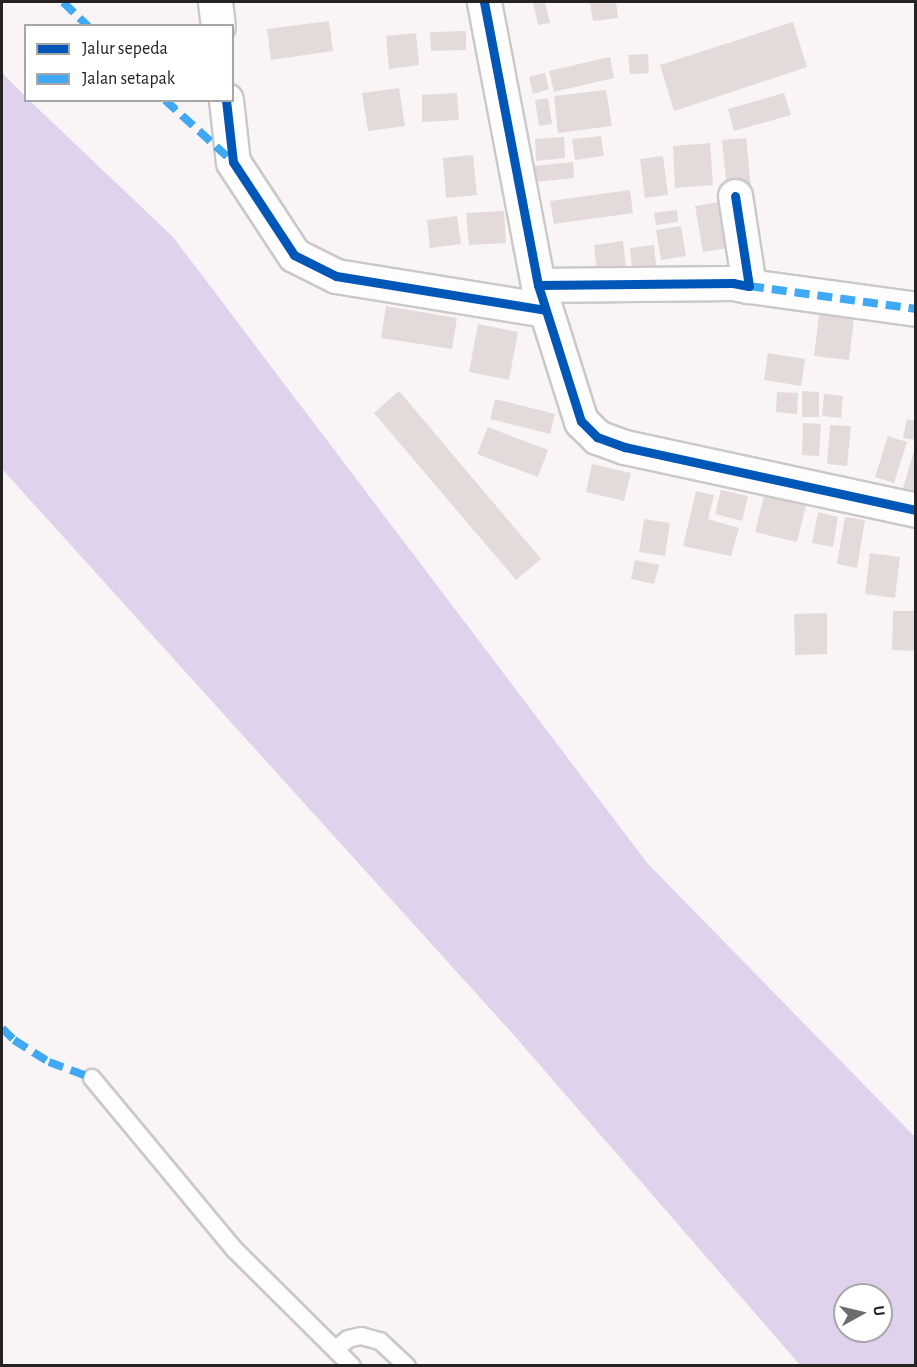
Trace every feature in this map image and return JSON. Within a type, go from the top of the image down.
[{"type":"street","points":[[215,2],[218,24]]},
{"type":"street","points":[[484,2],[542,297],[581,421],[597,437],[625,447],[915,510]]},
{"type":"street","points":[[226,102],[233,162],[294,255],[336,276],[542,297],[733,283],[915,309]]},
{"type":"street","points":[[735,196],[748,286]]},
{"type":"lane","points":[[92,1078],[234,1249],[352,1365]]},
{"type":"lane","points":[[337,1348],[348,1339],[361,1336],[380,1341],[407,1365]]},
{"type":"shaded area","points":[[2,73],[24,95],[24,102],[31,102],[173,237],[648,864],[915,1137],[915,1365],[800,1365],[512,1033],[2,469]]},
{"type":"building","points":[[533,2],[545,2],[550,23],[538,25]]},
{"type":"building","points":[[590,2],[616,2],[618,18],[593,21]]},
{"type":"building","points":[[329,21],[333,51],[271,60],[267,29]]},
{"type":"building","points":[[793,22],[807,67],[674,111],[660,65]]},
{"type":"building","points":[[466,31],[466,50],[431,51],[430,32]]},
{"type":"building","points":[[416,33],[419,65],[389,69],[386,36]]},
{"type":"building","points":[[648,54],[649,73],[630,74],[628,55]]},
{"type":"building","points":[[610,57],[614,78],[554,92],[549,71]]},
{"type":"building","points":[[545,73],[549,89],[533,94],[529,77]]},
{"type":"building","points":[[399,88],[405,126],[368,131],[362,93]]},
{"type":"building","points":[[606,90],[612,126],[558,133],[554,96]]},
{"type":"building","points":[[457,93],[459,120],[422,122],[422,95]]},
{"type":"building","points":[[784,93],[791,115],[734,131],[728,109]]},
{"type":"building","points":[[548,98],[552,124],[539,126],[535,100]]},
{"type":"building","points":[[601,136],[604,156],[575,160],[572,139]]},
{"type":"building","points":[[564,137],[565,158],[536,161],[535,139]]},
{"type":"building","points":[[746,138],[751,187],[727,190],[722,140]]},
{"type":"building","points":[[710,143],[713,185],[675,188],[673,146]]},
{"type":"building","points":[[473,155],[477,195],[446,198],[443,158]]},
{"type":"building","points":[[663,156],[668,195],[645,198],[640,159]]},
{"type":"building","points":[[573,162],[574,178],[535,182],[533,166]]},
{"type":"building","points":[[630,190],[633,213],[554,224],[550,201]]},
{"type":"building","points":[[719,202],[728,248],[703,252],[695,206]]},
{"type":"building","points":[[677,210],[678,222],[656,225],[654,213]]},
{"type":"building","points":[[504,211],[506,243],[469,245],[466,213]]},
{"type":"building","points":[[457,216],[461,244],[430,248],[427,220]]},
{"type":"building","points":[[681,226],[686,256],[661,260],[656,230]]},
{"type":"building","points":[[623,241],[627,277],[598,280],[594,245]]},
{"type":"building","points":[[654,245],[657,275],[633,278],[630,248]]},
{"type":"building","points":[[386,306],[457,318],[452,349],[381,338]]},
{"type":"building","points":[[819,315],[854,319],[849,360],[814,356]]},
{"type":"building","points":[[478,324],[518,332],[509,380],[469,372]]},
{"type":"building","points":[[768,353],[805,359],[801,386],[764,380]]},
{"type":"building","points":[[399,391],[541,559],[516,580],[374,413]]},
{"type":"building","points":[[802,391],[819,392],[819,417],[802,417]]},
{"type":"building","points":[[777,392],[798,393],[797,414],[776,412]]},
{"type":"building","points":[[824,394],[843,396],[841,418],[822,416]]},
{"type":"building","points":[[495,399],[555,414],[550,434],[490,419]]},
{"type":"building","points":[[907,419],[916,421],[916,440],[903,438]]},
{"type":"building","points":[[803,423],[821,424],[819,456],[802,455]]},
{"type":"building","points":[[830,425],[851,426],[847,466],[827,464]]},
{"type":"building","points":[[488,427],[548,450],[538,477],[477,454]]},
{"type":"building","points":[[888,436],[907,442],[894,483],[875,477]]},
{"type":"building","points":[[916,444],[916,492],[903,488]]},
{"type":"building","points":[[592,464],[631,473],[624,501],[586,492]]},
{"type":"building","points":[[721,490],[748,496],[742,521],[715,514]]},
{"type":"building","points":[[696,491],[714,495],[708,519],[739,528],[731,556],[683,546]]},
{"type":"building","points":[[765,492],[807,502],[797,542],[755,532]]},
{"type":"building","points":[[818,512],[838,517],[833,547],[812,543]]},
{"type":"building","points":[[845,517],[865,520],[857,568],[837,564]]},
{"type":"building","points":[[644,519],[670,523],[665,556],[639,552]]},
{"type":"building","points":[[870,553],[900,557],[895,598],[865,594]]},
{"type":"building","points":[[635,560],[659,565],[654,584],[631,579]]},
{"type":"building","points":[[893,611],[916,611],[916,651],[892,650]]},
{"type":"building","points":[[827,613],[827,654],[795,655],[794,614]]},
{"type":"marked path","points":[[63,2],[86,24]]},
{"type":"marked path","points":[[167,102],[232,161]]},
{"type":"marked path","points":[[749,286],[916,309]]},
{"type":"marked path","points":[[2,1028],[14,1040],[49,1062],[92,1078]]},
{"type":"cycle path","points":[[484,2],[538,285],[581,421],[597,437],[625,447],[916,510]]},
{"type":"cycle path","points":[[226,102],[233,162],[294,255],[336,276],[545,310]]},
{"type":"cycle path","points":[[538,285],[733,283],[749,286],[735,196]]}]
